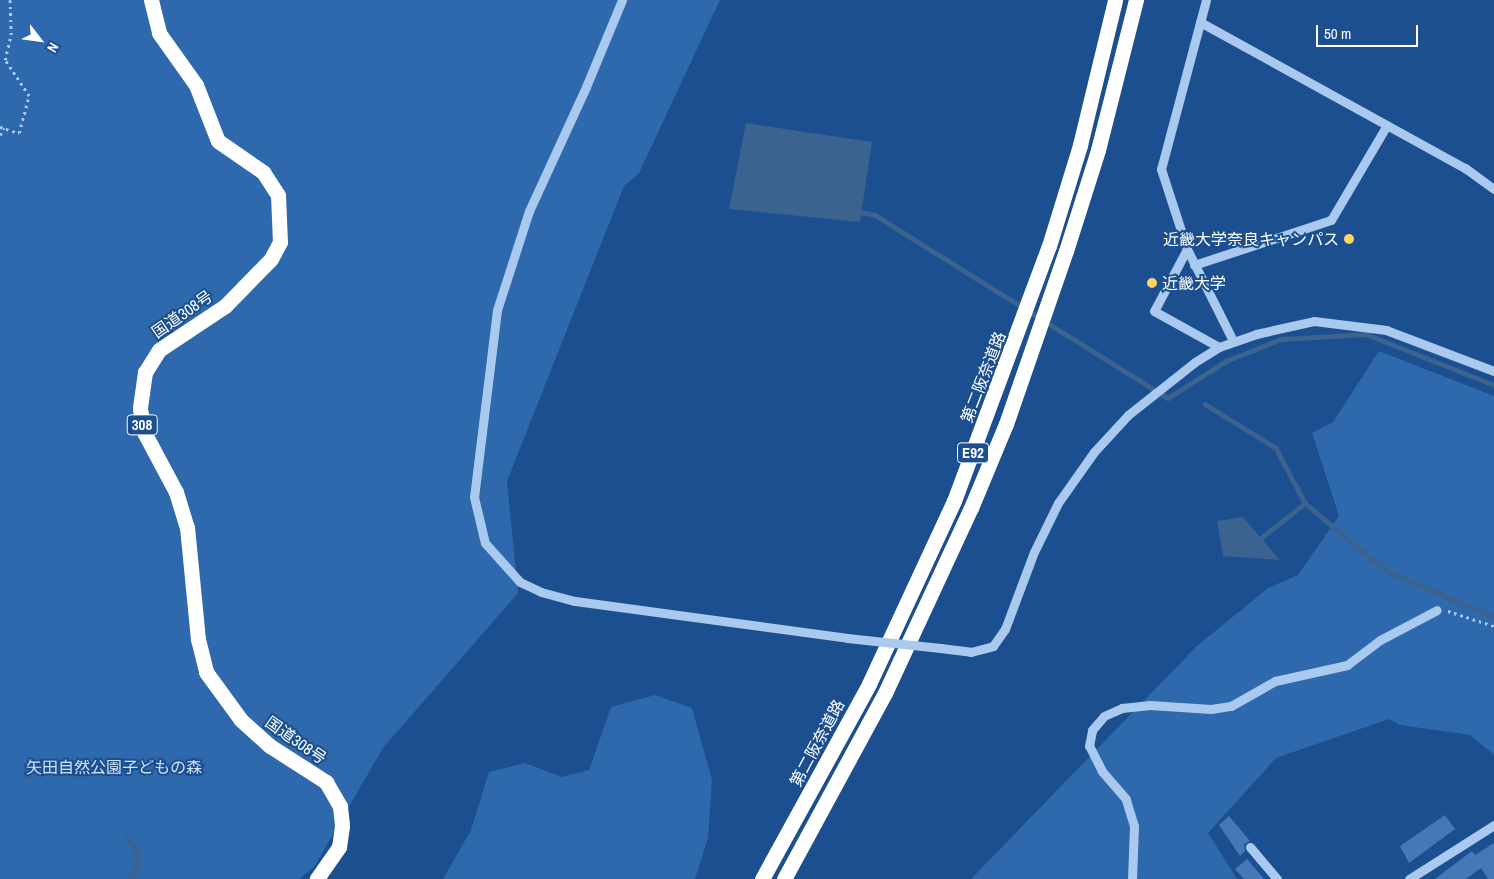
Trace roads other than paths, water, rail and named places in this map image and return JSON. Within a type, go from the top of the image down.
[{"type":"highway","name":"国道308号","points":[[151,0],[160,33],[196,85],[218,141],[263,172],[278,195],[280,242],[272,260],[225,306],[159,350],[145,372],[140,409],[145,434],[176,492],[188,527],[198,640],[206,672],[241,720],[270,746],[326,782],[340,806],[342,826],[339,847],[317,879]]},
{"type":"highway","name":"第二阪奈道路","points":[[762,879],[869,684],[954,501],[1049,246],[1080,145],[1115,0]]},
{"type":"highway","name":"E92","points":[[784,879],[885,694],[971,508],[1006,424],[1066,251],[1098,150],[1136,0]]},
{"type":"street","points":[[622,0],[586,87],[529,211],[497,310],[474,497],[484,543],[520,582],[549,594],[575,601],[847,638],[971,652],[993,646],[1005,629],[1034,552],[1058,504],[1094,452],[1128,415],[1195,362],[1219,347],[1233,341],[1314,322],[1386,330],[1494,370]]},
{"type":"street","points":[[1206,0],[1161,169],[1186,249],[1233,341]]},
{"type":"street","points":[[1200,22],[1465,168],[1494,189]]},
{"type":"street","points":[[1194,265],[1331,220],[1387,125]]},
{"type":"street","points":[[1186,249],[1154,312],[1219,347]]},
{"type":"street","points":[[1132,879],[1134,826],[1126,799],[1102,771],[1089,746],[1092,730],[1104,716],[1122,708],[1150,705],[1211,709],[1231,706],[1275,681],[1347,665],[1380,640],[1437,610]]},
{"type":"street","points":[[1410,879],[1494,825]]},
{"type":"street","points":[[1250,846],[1277,879]]},
{"type":"waterway","points":[[856,211],[875,215],[1168,398],[1226,361],[1281,339],[1366,334],[1494,385]]},
{"type":"waterway","points":[[1205,404],[1276,448],[1305,503],[1385,570],[1494,617]]},
{"type":"waterway","points":[[1261,538],[1305,503]]},
{"type":"waterway","points":[[127,837],[138,853],[138,867],[131,879]]},
{"type":"place","name":"近畿大学奈良キャンパス","points":[[1349,239]]},
{"type":"place","name":"近畿大学","points":[[1152,283]]},
{"type":"park label","name":"矢田自然公園子どもの森","points":[[114,767]]}]
